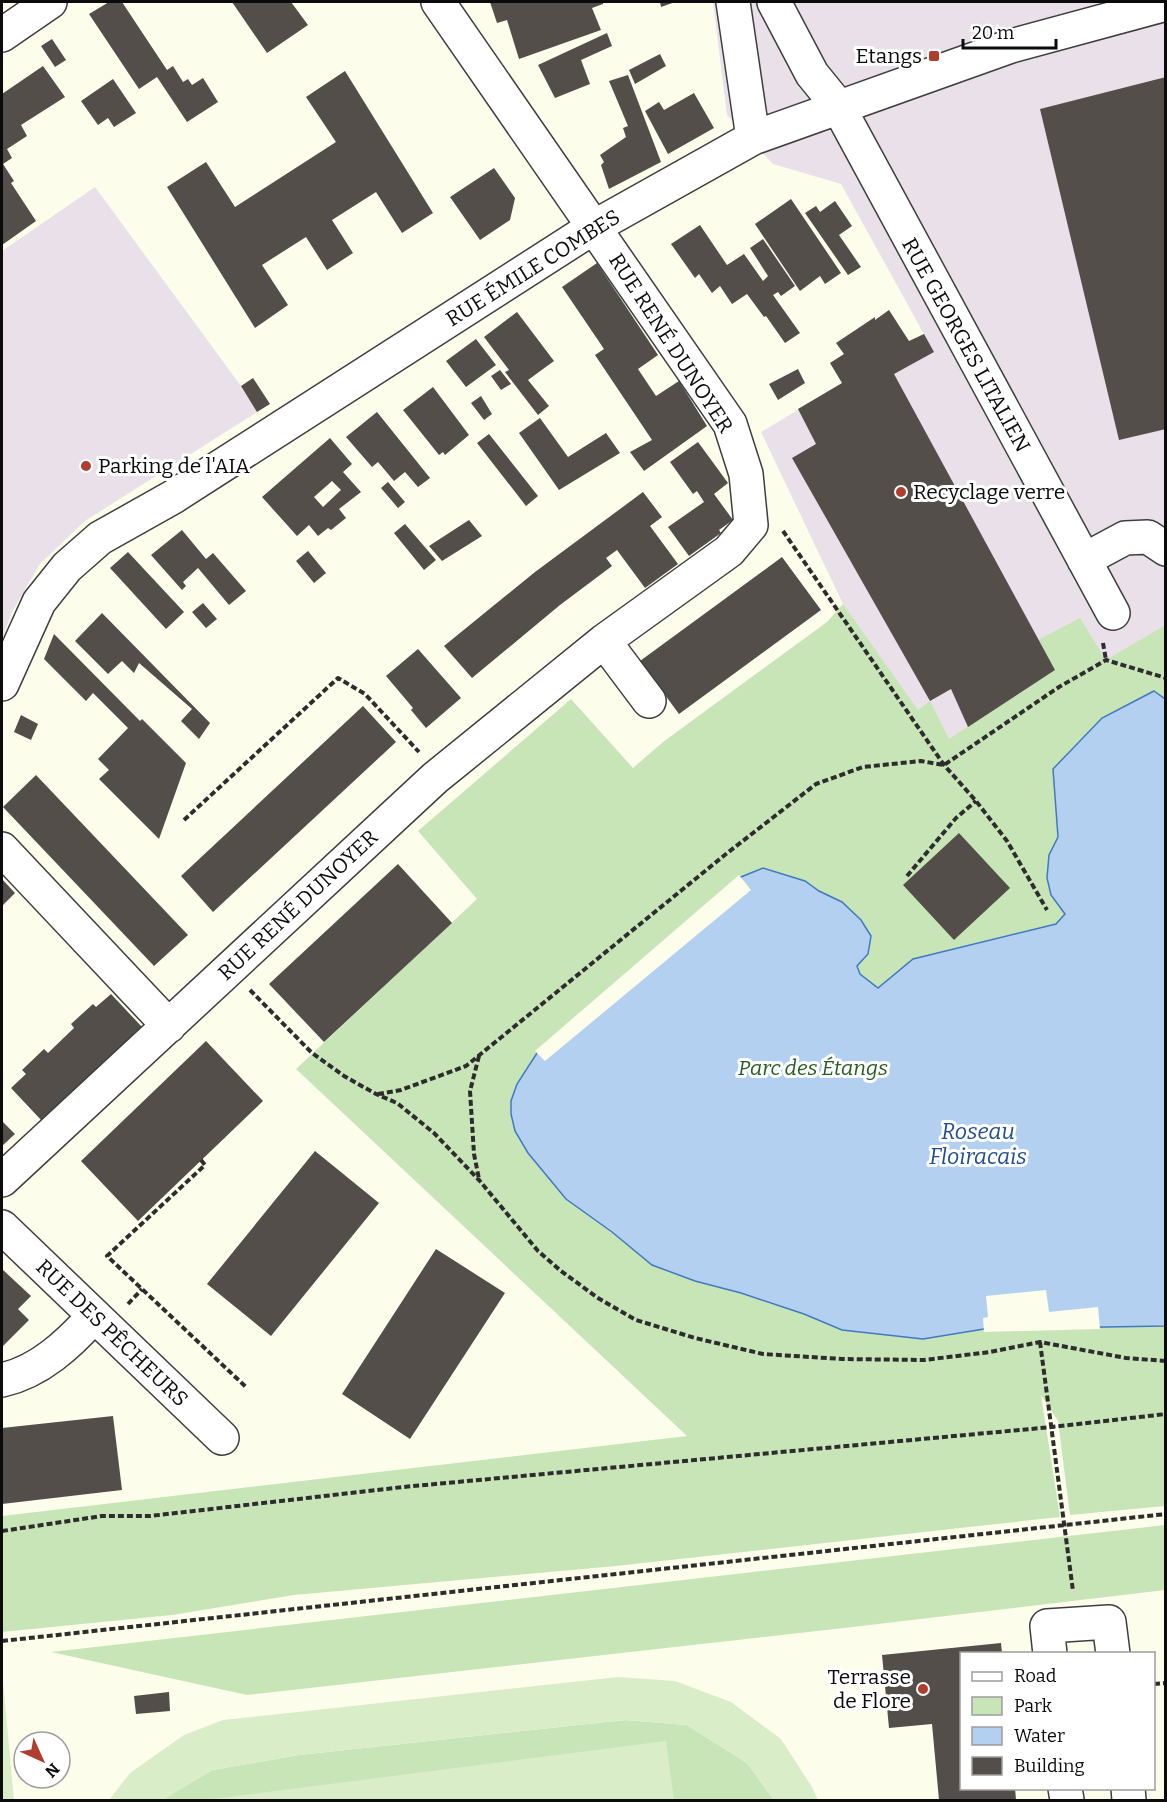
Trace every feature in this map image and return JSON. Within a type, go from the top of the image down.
[{"type":"street","points":[[2,35],[50,2]]},
{"type":"street","name":"RUE RENÉ DUNOYER","points":[[2,1180],[440,774],[603,641],[729,551],[751,525],[746,474],[730,424],[438,2]]},
{"type":"street","points":[[733,2],[753,138]]},
{"type":"street","name":"RUE GEORGES LITALIEN","points":[[774,2],[812,74],[838,106],[1113,614]]},
{"type":"street","name":"RUE ÉMILE COMBES","points":[[2,684],[39,602],[67,567],[100,538],[173,497],[594,227],[753,138],[1011,46],[1166,4]]},
{"type":"street","points":[[1084,560],[1125,538],[1148,537],[1166,549]]},
{"type":"street","points":[[603,641],[649,701]]},
{"type":"street","points":[[2,849],[169,1026]]},
{"type":"street","name":"RUE DES PÊCHEURS","points":[[2,1227],[222,1438]]},
{"type":"street","points":[[2,1380],[37,1366],[63,1347],[94,1316]]},
{"type":"street","points":[[1050,1652],[1047,1626],[1109,1622],[1113,1652]]},
{"type":"path","points":[[749,503],[772,515],[944,765],[1007,841],[1047,910]]},
{"type":"path","points":[[376,1095],[401,1090],[466,1066],[717,861],[816,784],[863,767],[921,761],[944,765],[1059,687],[1106,660],[1166,678]]},
{"type":"path","points":[[184,820],[338,678],[365,694],[440,774]]},
{"type":"path","points":[[907,876],[956,818],[976,801]]},
{"type":"path","points":[[230,969],[312,1053],[376,1095],[397,1103],[434,1133],[479,1180],[538,1251],[561,1271],[598,1298],[636,1320],[695,1338],[762,1354],[842,1359],[924,1360],[990,1352],[1040,1342],[1126,1358],[1166,1361]]},
{"type":"path","points":[[479,1056],[470,1091],[474,1154],[479,1180]]},
{"type":"path","points":[[201,1160],[205,1165],[107,1256],[246,1387]]},
{"type":"path","points":[[1040,1342],[1065,1525]]},
{"type":"path","points":[[2,1532],[102,1516],[150,1516],[415,1486],[1052,1427],[1166,1414]]},
{"type":"path","points":[[2,1641],[1166,1514]]},
{"type":"shaded area","points":[[713,2],[1165,2],[1165,625],[943,759],[843,604],[761,432],[924,334],[841,184],[773,164],[727,115]]},
{"type":"shaded area","name":"Parking de l'AIA","points":[[95,187],[241,386],[257,412],[85,521],[40,564],[12,612],[2,640],[2,251]]},
{"type":"green space","name":"Parc des Étangs","points":[[843,604],[918,710],[930,701],[949,739],[1054,670],[1038,640],[1080,618],[1106,660],[1165,625],[1165,1506],[1070,1515],[1058,1421],[1041,1395],[1060,1517],[616,1566],[294,1595],[172,1615],[2,1632],[2,1516],[687,1436],[296,1069],[477,899],[418,831],[571,699],[633,768],[663,742],[827,622]]},
{"type":"green space","points":[[1165,1525],[1165,1590],[844,1628],[247,1695],[51,1652]]},
{"type":"green space","points":[[2,1671],[14,1800],[2,1800]]},
{"type":"green space","points":[[618,1677],[675,1681],[731,1702],[781,1739],[818,1800],[774,1800],[747,1763],[687,1725],[625,1720],[299,1755],[212,1770],[162,1800],[109,1800],[130,1773],[184,1735],[223,1720]]},
{"type":"green space","points":[[625,1720],[687,1725],[747,1763],[774,1800],[162,1800],[212,1770],[299,1755]]},
{"type":"green space","points":[[666,1741],[674,1800],[206,1800]]},
{"type":"water","name":"Roseau Floiracais","points":[[1154,691],[1165,699],[1165,1326],[984,1329],[923,1339],[842,1330],[804,1314],[741,1293],[695,1281],[652,1265],[612,1232],[566,1199],[528,1153],[515,1131],[511,1101],[517,1084],[537,1053],[741,877],[763,868],[805,881],[842,902],[861,920],[871,936],[868,954],[857,966],[860,974],[878,988],[913,959],[1056,924],[1065,914],[1051,895],[1047,878],[1049,855],[1058,837],[1053,769],[1102,718]]},
{"type":"pier","points":[[739,875],[751,890],[545,1061],[535,1051]]},
{"type":"pier","points":[[1046,1290],[1049,1312],[1098,1307],[1100,1329],[984,1332],[983,1318],[988,1317],[986,1296]]},
{"type":"building","points":[[109,2],[122,2],[167,70],[173,66],[183,82],[188,79],[192,85],[203,78],[218,102],[187,122],[157,77],[139,89],[89,14]]},
{"type":"building","points":[[232,2],[291,2],[308,25],[267,53]]},
{"type":"building","points":[[490,2],[603,2],[592,8],[601,30],[519,59],[507,20],[497,23]]},
{"type":"building","points":[[660,2],[675,2],[661,7]]},
{"type":"building","points":[[607,33],[612,46],[581,60],[590,84],[555,98],[538,65]]},
{"type":"building","points":[[52,39],[66,60],[55,67],[41,46]]},
{"type":"building","points":[[660,54],[666,66],[635,84],[629,70]]},
{"type":"building","points":[[43,66],[65,97],[21,125],[27,136],[7,149],[12,158],[3,164],[14,181],[11,183],[36,221],[2,245],[2,94]]},
{"type":"building","points":[[345,71],[433,213],[402,233],[376,192],[332,220],[353,253],[327,270],[306,237],[262,265],[288,305],[255,328],[167,187],[206,162],[235,207],[336,142],[306,97]]},
{"type":"building","points":[[628,75],[661,162],[609,189],[601,165],[604,162],[600,155],[626,137],[623,128],[628,126],[609,81]]},
{"type":"building","points":[[1166,77],[1166,429],[1119,440],[1040,109]]},
{"type":"building","points":[[113,79],[136,113],[114,127],[108,118],[98,125],[81,101]]},
{"type":"building","points":[[694,93],[714,128],[668,154],[645,111],[659,102],[664,110]]},
{"type":"building","points":[[494,168],[515,198],[510,220],[480,240],[450,197]]},
{"type":"building","points":[[791,199],[841,273],[825,284],[820,276],[800,291],[755,224]]},
{"type":"building","points":[[835,201],[852,226],[839,235],[861,267],[848,275],[805,213],[816,206],[820,212]]},
{"type":"building","points":[[700,225],[727,265],[744,254],[763,281],[768,276],[750,248],[763,239],[795,286],[781,296],[778,292],[773,295],[800,333],[785,343],[747,294],[732,304],[720,286],[712,293],[699,274],[695,278],[671,244]]},
{"type":"building","points":[[597,263],[658,355],[638,369],[656,396],[679,381],[707,426],[644,471],[630,452],[652,440],[595,355],[604,349],[562,287]]},
{"type":"building","name":"Recyclage verre","points":[[889,310],[909,341],[924,334],[934,352],[894,374],[1055,670],[968,727],[951,689],[930,701],[792,458],[816,444],[798,409],[842,383],[830,363],[844,354],[836,343]]},
{"type":"building","points":[[517,312],[554,361],[528,380],[549,406],[538,415],[505,372],[509,370],[484,337]]},
{"type":"building","points":[[476,339],[496,365],[466,387],[446,361]]},
{"type":"building","points":[[798,369],[805,383],[778,400],[769,384]]},
{"type":"building","points":[[500,370],[511,384],[501,390],[491,376]]},
{"type":"building","points":[[253,378],[270,404],[257,412],[241,386]]},
{"type":"building","points":[[433,387],[469,435],[445,455],[443,452],[439,455],[403,410]]},
{"type":"building","points":[[481,396],[492,414],[484,420],[471,403]]},
{"type":"building","points":[[377,412],[430,478],[418,487],[405,472],[394,481],[378,462],[372,467],[346,437]]},
{"type":"building","points":[[540,418],[568,457],[606,433],[620,453],[559,490],[519,433]]},
{"type":"building","points":[[489,434],[538,496],[526,506],[477,443]]},
{"type":"building","points":[[330,438],[352,464],[343,472],[361,492],[339,509],[346,518],[331,530],[328,528],[318,536],[309,525],[297,536],[262,497]],"holes":[[[332,481],[341,490],[323,507],[314,497]]]},
{"type":"building","points":[[698,442],[728,483],[714,494],[733,520],[719,530],[721,533],[689,556],[668,527],[704,502],[697,491],[693,494],[670,462]]},
{"type":"building","points":[[388,482],[405,502],[398,508],[381,488]]},
{"type":"building","points":[[643,492],[662,517],[650,526],[678,564],[645,588],[617,550],[606,558],[612,566],[560,605],[472,678],[444,646],[535,572]]},
{"type":"building","points":[[469,520],[482,536],[442,561],[429,546]]},
{"type":"building","points":[[405,524],[436,560],[424,570],[394,533]]},
{"type":"building","points":[[182,530],[206,559],[213,553],[246,591],[229,605],[198,568],[183,582],[186,586],[182,590],[151,555]]},
{"type":"building","points":[[308,551],[326,573],[314,583],[296,561]]},
{"type":"building","points":[[128,552],[184,612],[166,629],[110,568]]},
{"type":"building","points":[[782,557],[821,610],[679,714],[640,661]]},
{"type":"building","points":[[203,603],[217,619],[206,628],[192,612]]},
{"type":"building","points":[[102,613],[210,723],[199,739],[181,721],[192,709],[139,663],[134,673],[122,661],[108,674],[75,641]]},
{"type":"building","points":[[54,634],[140,721],[142,719],[186,763],[159,839],[99,779],[109,770],[98,759],[128,728],[93,693],[86,701],[44,659]]},
{"type":"building","points":[[418,649],[461,698],[426,728],[411,710],[413,708],[386,676]]},
{"type":"building","points":[[363,706],[396,742],[213,912],[181,876]]},
{"type":"building","points":[[21,715],[38,724],[31,740],[14,732]]},
{"type":"building","points":[[36,775],[188,935],[154,966],[3,807]]},
{"type":"building","points":[[959,833],[1010,888],[954,940],[903,885]]},
{"type":"building","points":[[398,864],[452,923],[324,1042],[269,984]]},
{"type":"building","points":[[2,879],[15,893],[2,906]]},
{"type":"building","points":[[111,994],[142,1027],[42,1121],[11,1088],[26,1074],[22,1070],[44,1049],[48,1053],[74,1028],[71,1024],[93,1004],[96,1007]]},
{"type":"building","points":[[206,1041],[263,1101],[138,1221],[81,1161]]},
{"type":"building","points":[[2,1121],[15,1134],[2,1146]]},
{"type":"building","points":[[315,1151],[379,1203],[271,1336],[207,1284]]},
{"type":"building","points":[[436,1249],[505,1293],[410,1439],[342,1394]]},
{"type":"building","points":[[2,1269],[31,1296],[18,1309],[29,1320],[3,1346],[2,1345]]},
{"type":"building","points":[[113,1416],[122,1490],[2,1504],[2,1428]]},
{"type":"building","name":"Terrasse de Flore","points":[[1001,1643],[1002,1652],[960,1652],[960,1790],[1015,1790],[1016,1800],[939,1800],[932,1724],[889,1728],[882,1655]]},
{"type":"building","points":[[169,1692],[170,1711],[136,1714],[134,1696]]},
{"type":"place","name":"Etangs","points":[[934,56]]},
{"type":"place","name":"Parking de l'AIA","points":[[86,466]]},
{"type":"place","name":"Recyclage verre","points":[[901,492]]},
{"type":"place","name":"Terrasse de Flore","points":[[923,1689]]}]
